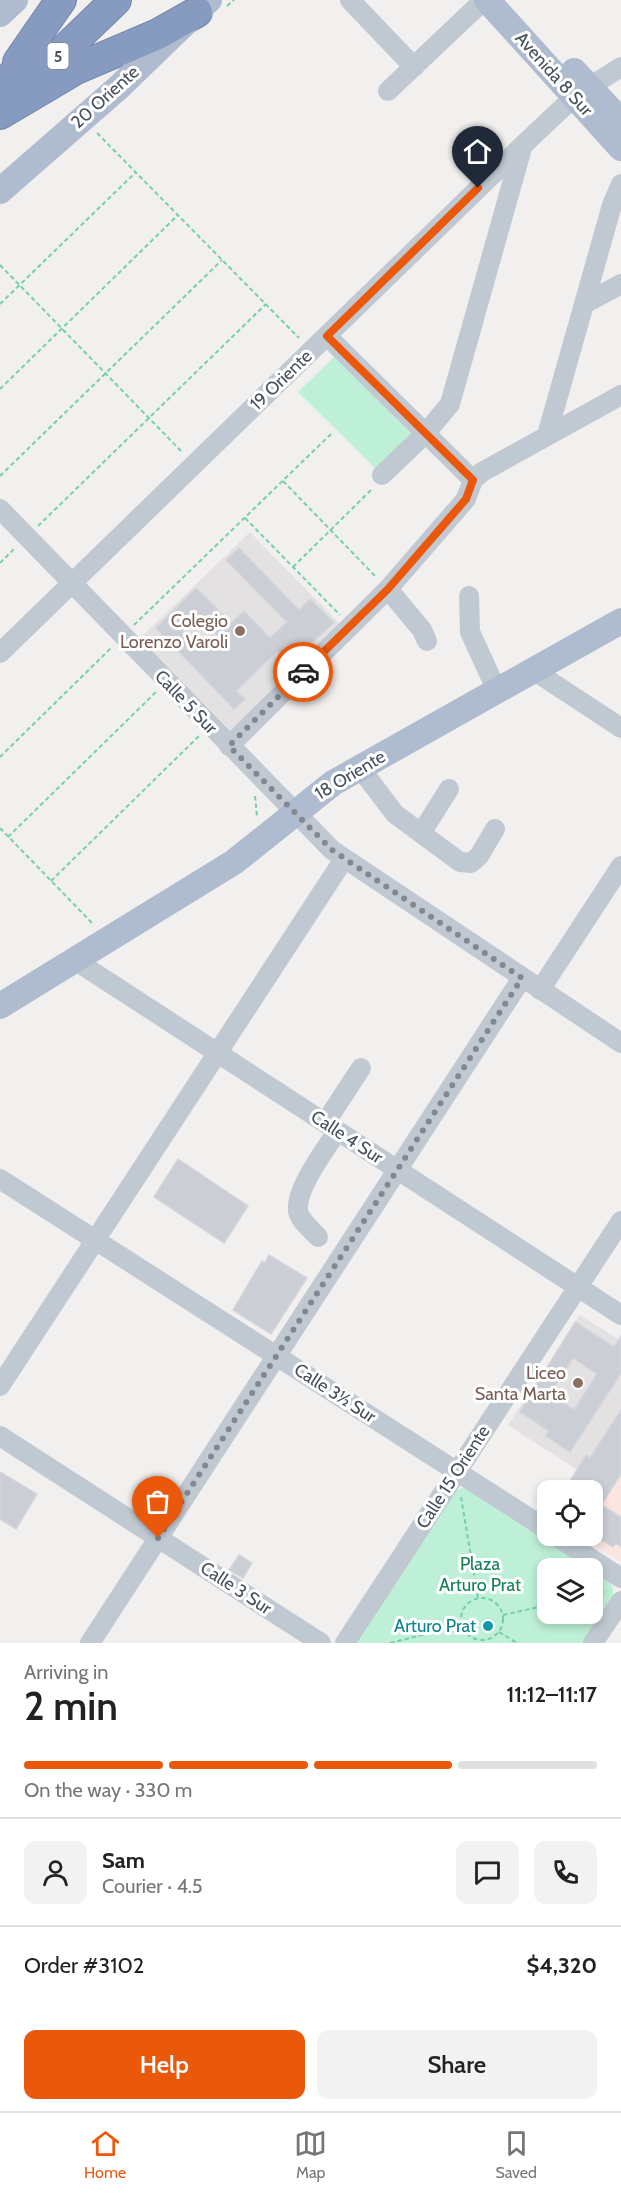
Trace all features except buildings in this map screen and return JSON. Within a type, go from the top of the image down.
[{"type":"highway","points":[[0,86],[61,0]]},
{"type":"highway","name":"5","points":[[0,86],[90,0]]},
{"type":"highway","name":"5","points":[[0,113],[116,0]]},
{"type":"highway","points":[[0,113],[61,77],[158,34],[203,6]]},
{"type":"main road","points":[[0,14],[15,0]]},
{"type":"main road","name":"Avenida 8 Sur","points":[[486,0],[582,92],[621,121]]},
{"type":"main road","name":"Avenida 8 Sur","points":[[509,0],[582,92],[621,148]]},
{"type":"main road","name":"20 Oriente","points":[[0,191],[203,6]]},
{"type":"main road","name":"18 Oriente","points":[[1,1004],[234,862],[333,783],[621,621]]},
{"type":"street","points":[[350,0],[414,67]]},
{"type":"street","points":[[388,91],[486,0]]},
{"type":"street","name":"19 Oriente","points":[[0,653],[522,146],[582,92],[621,67]]},
{"type":"street","points":[[382,475],[425,434],[450,404],[522,146]]},
{"type":"street","points":[[548,435],[612,205],[621,184]]},
{"type":"street","points":[[586,303],[621,284]]},
{"type":"street","points":[[327,336],[425,434],[470,490]]},
{"type":"street","points":[[229,746],[388,589],[470,490],[482,472],[621,395]]},
{"type":"street","name":"Calle 5 Sur","points":[[0,509],[294,813],[344,859],[621,1043]]},
{"type":"street","points":[[388,589],[422,630],[427,641]]},
{"type":"street","points":[[469,596],[470,632],[497,691]]},
{"type":"street","points":[[533,670],[621,728]]},
{"type":"street","points":[[360,768],[395,814],[460,862],[471,863],[479,856],[495,829]]},
{"type":"street","points":[[422,832],[449,789]]},
{"type":"street","points":[[0,1386],[344,859]]},
{"type":"street","points":[[540,990],[621,866]]},
{"type":"street","name":"Calle 4 Sur","points":[[73,959],[621,1315]]},
{"type":"street","points":[[90,1643],[522,978]]},
{"type":"street","points":[[318,1237],[301,1219],[298,1210],[299,1197],[361,1068]]},
{"type":"street","name":"Calle 3½ Sur","points":[[0,1179],[276,1356],[452,1479],[537,1524]]},
{"type":"street","name":"Calle 15 Oriente","points":[[345,1643],[621,1221]]},
{"type":"street","name":"Calle 3 Sur","points":[[0,1436],[321,1643]]},
{"type":"street","points":[[567,1546],[617,1590],[593,1643]]},
{"type":"path","points":[[82,118],[312,350]]},
{"type":"path","points":[[0,304],[136,172]]},
{"type":"path","points":[[0,389],[178,215]]},
{"type":"path","points":[[0,476],[222,260]]},
{"type":"path","points":[[0,265],[194,465]]},
{"type":"path","points":[[0,563],[266,304]]},
{"type":"path","points":[[0,757],[122,635],[332,433]]},
{"type":"path","points":[[293,567],[374,488],[382,475]]},
{"type":"path","points":[[283,480],[388,589]]},
{"type":"path","points":[[245,518],[350,626]]},
{"type":"path","points":[[8,837],[167,682]]},
{"type":"path","points":[[51,881],[210,726]]},
{"type":"path","points":[[0,828],[107,938]]},
{"type":"path","points":[[452,1479],[460,1495],[477,1598]]},
{"type":"path","points":[[477,1598],[494,1601],[503,1615],[499,1632],[485,1641],[471,1637],[462,1625],[463,1609],[477,1598]]},
{"type":"path","points":[[503,1615],[537,1607]]},
{"type":"path","points":[[390,1643],[462,1625]]},
{"type":"path","points":[[499,1632],[517,1643]]},
{"type":"shaded area","name":"Colegio Lorenzo Varoli","points":[[250,532],[340,624],[231,731],[140,638]]},
{"type":"shaded area","name":"Liceo Santa Marta","points":[[580,1315],[621,1341],[621,1455],[600,1480],[592,1480],[508,1425]]},
{"type":"shaded area","points":[[621,1455],[621,1563],[595,1546],[603,1546],[603,1480],[570,1480],[577,1470]]},
{"type":"green space","points":[[335,356],[417,436],[379,472],[298,392]]},
{"type":"green space","name":"Plaza Arturo Prat","points":[[462,1488],[468,1488],[537,1532],[537,1546],[559,1546],[578,1558],[537,1558],[537,1624],[597,1624],[586,1643],[355,1643],[455,1491]]},
{"type":"green space","name":"Plaza Arturo Prat","points":[[603,1574],[613,1588],[613,1596],[603,1613]]},
{"type":"way so far","points":[[158,1538],[522,978],[332,850],[229,746],[303,672]]},
{"type":"place","name":"Colegio Lorenzo Varoli","points":[[240,631]]},
{"type":"place","name":"Liceo Santa Marta","points":[[578,1383]]},
{"type":"place","name":"Arturo Prat","points":[[488,1626]]},
{"type":"route","points":[[303,672],[388,589],[466,499],[473,480],[327,336],[478,188]]}]
